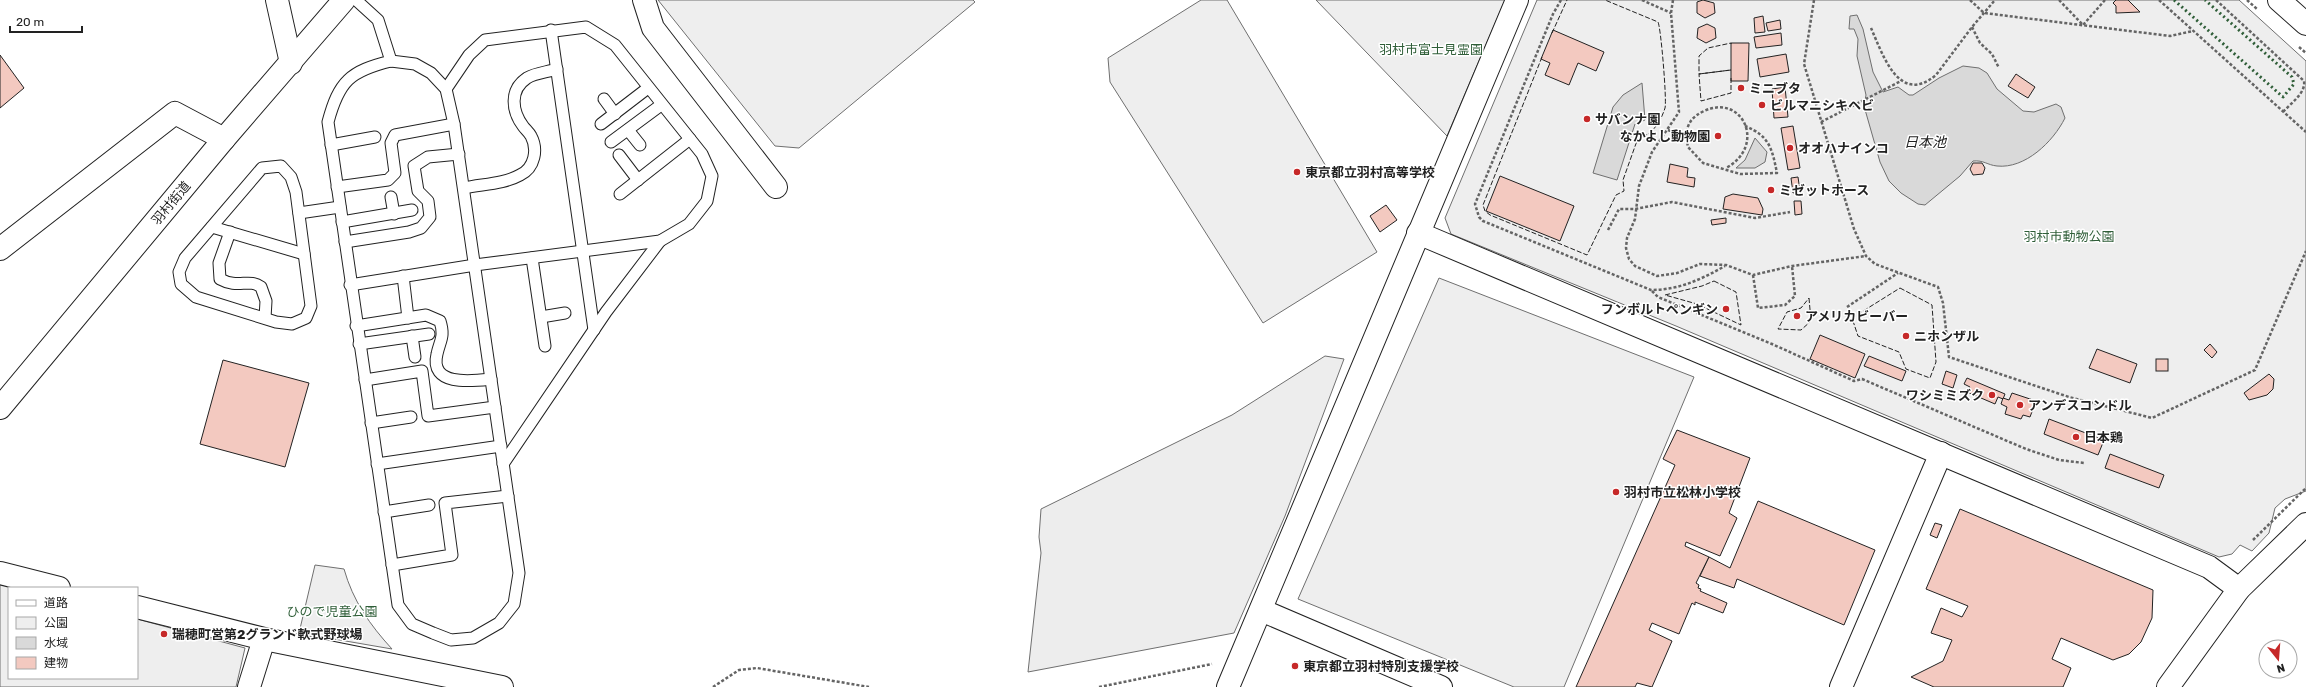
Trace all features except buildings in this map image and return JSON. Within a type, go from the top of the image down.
[{"type":"street","points":[[277,0],[291,63]]},
{"type":"street","name":"羽村街道","points":[[0,408],[224,139],[344,0]]},
{"type":"street","points":[[644,0],[653,28],[776,187]]},
{"type":"street","points":[[1228,687],[1418,232],[1517,0]]},
{"type":"street","points":[[2279,0],[2306,24]]},
{"type":"street","points":[[0,249],[175,114],[224,139]]},
{"type":"street","points":[[1418,232],[2209,567],[2239,589]]},
{"type":"street","points":[[1841,687],[1941,453]]},
{"type":"street","points":[[2168,687],[2239,589],[2306,524]]},
{"type":"street","points":[[0,573],[55,587]]},
{"type":"street","points":[[138,607],[264,639],[502,687]]},
{"type":"street","points":[[1261,610],[1441,687]]},
{"type":"street","points":[[249,687],[264,639]]},
{"type":"lane","points":[[356,0],[378,20],[391,60]]},
{"type":"lane","points":[[350,285],[475,265],[660,241],[689,224],[707,201],[712,176],[702,154],[661,105],[615,45],[586,27],[551,30],[485,40],[469,55],[446,89]]},
{"type":"lane","points":[[551,30],[584,251],[594,330]]},
{"type":"lane","points":[[391,60],[415,64],[431,73],[446,89],[459,154],[519,574],[514,604],[499,623],[473,638],[451,640],[412,624],[398,606],[350,285],[328,122],[333,102],[346,81],[366,67],[391,60]]},
{"type":"lane","points":[[464,188],[510,180],[522,175],[532,164],[535,149],[531,135],[515,113],[513,102],[516,90],[527,78],[557,70]]},
{"type":"lane","points":[[601,124],[648,88]]},
{"type":"lane","points":[[604,99],[615,114]]},
{"type":"lane","points":[[611,142],[661,105]]},
{"type":"lane","points":[[337,187],[388,180],[395,173],[391,143],[395,135],[454,124]]},
{"type":"lane","points":[[628,130],[640,144]]},
{"type":"lane","points":[[331,145],[375,137]]},
{"type":"lane","points":[[620,194],[690,139]]},
{"type":"lane","points":[[344,242],[409,232],[421,228],[430,217],[428,201],[418,191],[414,166],[428,157],[459,154]]},
{"type":"lane","points":[[620,155],[638,180]]},
{"type":"lane","points":[[281,166],[291,176],[299,213],[311,306],[306,318],[292,324],[265,318],[196,297],[181,284],[179,272],[185,258],[212,227],[262,168],[281,166]]},
{"type":"lane","points":[[391,197],[394,214]]},
{"type":"lane","points":[[299,213],[340,207]]},
{"type":"lane","points":[[342,222],[412,210]]},
{"type":"lane","points":[[212,227],[304,254]]},
{"type":"lane","points":[[230,232],[219,263],[220,279],[236,285],[252,283],[261,287],[266,301],[265,318]]},
{"type":"lane","points":[[503,464],[594,330],[660,241]]},
{"type":"lane","points":[[532,258],[545,346]]},
{"type":"lane","points":[[403,276],[408,318]]},
{"type":"lane","points":[[541,317],[565,313]]},
{"type":"lane","points":[[356,326],[426,315],[440,321],[444,338],[437,355],[438,366],[449,380],[464,382],[491,379]]},
{"type":"lane","points":[[359,344],[429,334]]},
{"type":"lane","points":[[412,336],[415,356]]},
{"type":"lane","points":[[365,380],[422,371],[428,416],[495,407]]},
{"type":"lane","points":[[371,423],[411,417]]},
{"type":"lane","points":[[377,464],[501,446]]},
{"type":"lane","points":[[392,565],[452,555],[445,503],[508,496]]},
{"type":"lane","points":[[384,512],[429,505]]},
{"type":"path","points":[[1561,0],[1553,14],[1475,204],[1476,210],[1484,221],[1651,290],[1662,290],[1696,282],[1726,265]]},
{"type":"path","points":[[1642,0],[1671,13]]},
{"type":"path","points":[[1673,0],[1671,13],[1679,112],[1652,152],[1639,186],[1636,209],[1626,248],[1629,259],[1635,266],[1657,276],[1665,276],[1700,264],[1726,265],[1753,275],[1792,266],[1866,256]]},
{"type":"path","points":[[1814,0],[1804,64],[1854,229],[1866,256],[1875,264],[1938,288],[1943,303],[1949,356],[2069,398],[2152,418],[2255,370],[2306,251]]},
{"type":"path","points":[[1970,0],[1984,13],[2170,36],[2193,31]]},
{"type":"path","points":[[1871,28],[1889,67],[1901,81],[1910,85],[1930,80],[1995,0]]},
{"type":"path","points":[[2059,0],[2083,25]]},
{"type":"path","points":[[2083,25],[2105,0]]},
{"type":"path","points":[[2159,0],[2306,132]]},
{"type":"path","points":[[2216,0],[2304,81],[2305,87],[2302,92],[2283,112]]},
{"type":"path","points":[[1972,27],[1980,43],[1992,54],[1999,68]]},
{"type":"path","points":[[1821,122],[1901,81]]},
{"type":"path","points":[[1725,168],[1736,162],[1743,155],[1747,138],[1745,126],[1740,117],[1730,108],[1711,108],[1695,115],[1687,125],[1686,137],[1688,147],[1696,157],[1709,165],[1725,168],[1740,174],[1777,173],[1771,145],[1758,131],[1745,126]]},
{"type":"path","points":[[1668,130],[1686,137]]},
{"type":"path","points":[[1608,230],[1619,209],[1636,209],[1672,202],[1755,218],[1790,212]]},
{"type":"path","points":[[1753,275],[1758,308],[1785,305],[1795,296],[1792,266]]},
{"type":"path","points":[[1847,307],[1898,273]]},
{"type":"path","points":[[1651,290],[1658,297],[1757,338],[1854,381],[1862,379],[2026,449],[2059,460],[2084,463]]},
{"type":"path","points":[[2248,546],[2306,488]]},
{"type":"path","points":[[1099,687],[1218,662]]},
{"type":"path","points":[[714,687],[739,670],[757,668],[869,687]]},
{"type":"green space","points":[[658,0],[973,0],[975,2],[799,148],[775,146]]},
{"type":"green space","points":[[1201,0],[1227,0],[1377,252],[1263,323],[1110,82],[1108,58]]},
{"type":"green space","name":"羽村市富士見霊園","points":[[1316,0],[1505,0],[1447,136]]},
{"type":"green space","name":"羽村市動物公園","points":[[1537,0],[2239,0],[2306,61],[2306,491],[2285,499],[2275,508],[2269,533],[2252,551],[2240,545],[2232,554],[2219,557],[1676,326],[1451,234],[1445,218]]},
{"type":"green space","points":[[1439,278],[1694,377],[1564,687],[1514,687],[1298,599]]},
{"type":"green space","name":"ひので児童公園","points":[[315,565],[344,569],[352,592],[363,612],[376,631],[392,649],[299,633]]},
{"type":"green space","name":"瑞穂町営第2グランド軟式野球場","points":[[0,583],[16,587],[8,587],[8,679],[138,679],[138,619],[245,648],[236,687],[0,687]]},
{"type":"shaded area","points":[[1325,356],[1344,359],[1285,516],[1234,633],[1028,672],[1041,553],[1039,537],[1041,509],[1232,415]]},
{"type":"water","name":"日本池","points":[[1857,15],[1863,29],[1873,72],[1883,92],[1898,87],[1909,95],[1913,95],[1939,78],[1963,66],[1979,68],[1987,73],[1997,89],[2023,111],[2034,112],[2056,104],[2061,107],[2065,118],[2046,145],[2028,158],[2007,166],[1997,166],[1980,161],[1973,161],[1960,176],[1925,205],[1918,204],[1901,193],[1889,181],[1880,162],[1864,106],[1866,95],[1857,56],[1858,39],[1854,29],[1849,29],[1850,16]]},
{"type":"water","points":[[1642,83],[1645,120],[1635,124],[1617,180],[1593,173],[1613,107],[1623,95]]},
{"type":"water","points":[[1755,138],[1767,152],[1765,162],[1755,168],[1736,168],[1745,160]]},
{"type":"hedge","points":[[2174,0],[2283,97],[2294,84],[2292,77],[2205,0]]},
{"type":"fence","points":[[1552,33],[1567,0]]},
{"type":"fence","points":[[1542,57],[1483,205],[1485,211],[1490,215],[1587,255],[1616,195],[1624,191],[1623,180],[1638,138],[1643,137],[1652,131],[1658,123],[1665,108],[1662,50],[1658,22],[1605,0]]},
{"type":"fence","points":[[1731,44],[1708,48],[1699,56],[1699,74],[1731,70]]},
{"type":"fence","points":[[1731,70],[1699,74],[1701,101],[1731,93],[1731,78]]},
{"type":"fence","points":[[1714,281],[1736,292],[1741,325],[1697,304],[1665,295],[1702,286],[1714,281]]},
{"type":"fence","points":[[1900,288],[1932,305],[1936,362],[1930,378],[1906,369],[1899,352],[1858,336],[1852,318],[1900,288]]},
{"type":"fence","points":[[1809,298],[1811,321],[1801,330],[1778,329],[1787,312],[1801,308],[1809,298]]},
{"type":"place","name":"ミニブタ","points":[[1741,88]]},
{"type":"place","name":"ビルマニシキヘビ","points":[[1762,105]]},
{"type":"place","name":"サバンナ園","points":[[1587,119]]},
{"type":"place","name":"なかよし動物園","points":[[1718,136]]},
{"type":"place","name":"オオハナインコ","points":[[1790,148]]},
{"type":"place","name":"東京都立羽村高等学校","points":[[1297,172]]},
{"type":"place","name":"ミゼットホース","points":[[1771,190]]},
{"type":"place","name":"フンボルトペンギン","points":[[1726,309]]},
{"type":"place","name":"アメリカビーバー","points":[[1797,316]]},
{"type":"place","name":"ニホンザル","points":[[1906,336]]},
{"type":"place","name":"ワシミミズク","points":[[1992,395]]},
{"type":"place","name":"アンデスコンドル","points":[[2020,405]]},
{"type":"place","name":"日本鶏","points":[[2076,437]]},
{"type":"place","name":"羽村市立松林小学校","points":[[1616,492]]},
{"type":"place","name":"瑞穂町営第2グランド軟式野球場","points":[[164,634]]},
{"type":"place","name":"東京都立羽村特別支援学校","points":[[1295,666]]}]
